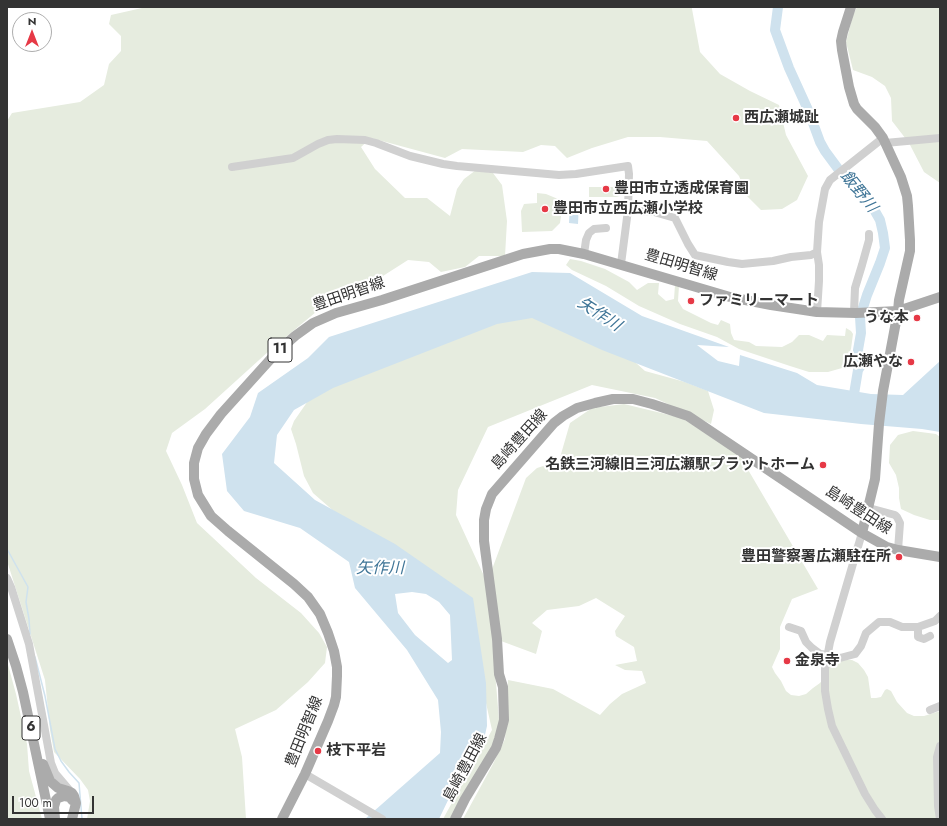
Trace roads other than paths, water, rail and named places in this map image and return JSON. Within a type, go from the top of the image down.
[{"type":"main road","points":[[851,7],[841,41],[854,104],[857,109],[875,126],[884,140],[901,177],[907,196],[910,251],[899,300],[885,377],[877,444],[875,478],[862,533]]},
{"type":"main road","name":"豊田明智線","points":[[282,819],[305,774],[328,721],[336,697],[337,667],[334,650],[328,633],[315,607],[308,597],[211,516],[198,495],[194,479],[194,463],[198,448],[206,434],[221,414],[248,383],[286,344],[313,323],[336,313],[382,300],[523,254],[550,249],[559,249],[584,254],[730,297],[817,312],[855,313],[898,311],[940,297]]},
{"type":"main road","name":"島崎豊田線","points":[[455,819],[496,748],[500,739],[504,720],[503,687],[499,674],[484,541],[484,520],[486,509],[492,494],[554,423],[577,408],[613,399],[633,399],[688,416],[862,533],[887,547],[940,557]]},
{"type":"main road","name":"6","points":[[7,639],[16,666],[51,817]]},
{"type":"main road","points":[[16,666],[29,703],[44,768],[50,781],[58,788],[68,791],[76,800],[73,815]]},
{"type":"main road","points":[[51,817],[54,803],[61,796],[67,796],[72,800],[74,806],[73,815]]},
{"type":"street","points":[[817,312],[819,265],[817,252],[819,222],[824,192],[830,180],[848,164],[884,140],[940,138]]},
{"type":"street","points":[[232,167],[293,158],[318,144],[328,140],[337,139],[365,140],[410,156],[457,166],[565,174],[576,174],[628,166],[628,210],[621,264]]},
{"type":"street","points":[[628,210],[654,212],[675,218],[688,244],[696,255],[728,262],[747,264],[811,255],[817,252]]},
{"type":"street","points":[[584,254],[586,240],[589,233],[594,229],[606,228]]},
{"type":"street","points":[[855,313],[855,288],[869,240],[869,234]]},
{"type":"street","points":[[869,508],[897,517],[900,523],[898,550]]},
{"type":"street","points":[[862,533],[830,642],[825,669],[825,691],[832,726],[865,794],[882,819]]},
{"type":"street","points":[[7,578],[29,644],[51,763],[55,773],[72,794]]},
{"type":"street","points":[[789,627],[801,631],[806,642],[820,654],[828,654],[840,658],[855,654],[861,646],[866,633],[879,622],[890,622],[902,627],[918,627],[935,621],[940,616]]},
{"type":"street","points":[[918,627],[918,637],[924,639],[930,636]]},
{"type":"street","points":[[930,710],[940,706]]},
{"type":"street","points":[[940,746],[937,757],[938,806],[940,819]]},
{"type":"street","points":[[305,774],[382,819]]},
{"type":"water","points":[[570,204],[579,204],[578,224],[569,223]]},
{"type":"water","name":"矢作川","points":[[532,272],[570,273],[642,316],[729,347],[697,345],[718,361],[739,366],[740,355],[797,373],[817,385],[871,394],[903,395],[940,361],[940,432],[764,413],[602,350],[532,318],[497,324],[333,388],[294,410],[277,435],[274,463],[315,500],[395,544],[473,598],[486,683],[487,726],[484,739],[451,794],[439,819],[365,819],[440,753],[441,732],[438,700],[407,650],[355,588],[349,562],[300,528],[244,511],[227,491],[222,454],[250,417],[258,393],[308,358],[329,337]],"holes":[[[412,592],[426,594],[439,602],[450,615],[452,660],[448,663],[415,635],[398,613],[395,594]]]},
{"type":"waterway","name":"飯野川","points":[[778,7],[775,30],[820,142],[839,170],[872,206],[880,220],[883,233],[885,248],[860,317],[861,333],[858,350],[859,357],[863,362],[858,370],[851,403]]},
{"type":"waterway","points":[[7,549],[28,587],[26,602],[30,634]]},
{"type":"waterway","points":[[35,657],[45,696],[55,749],[61,761],[79,783],[82,819]]},
{"type":"place","name":"西広瀬城趾","points":[[736,118]]},
{"type":"place","name":"豊田市立透成保育園","points":[[606,189]]},
{"type":"place","name":"豊田市立西広瀬小学校","points":[[545,209]]},
{"type":"place","name":"ファミリーマート","points":[[691,301]]},
{"type":"place","name":"うな本","points":[[917,318]]},
{"type":"place","name":"広瀬やな","points":[[911,362]]},
{"type":"place","name":"名鉄三河線旧三河広瀬駅プラットホーム","points":[[823,465]]},
{"type":"place","name":"豊田警察署広瀬駐在所","points":[[899,557]]},
{"type":"place","name":"金泉寺","points":[[787,661]]},
{"type":"place","name":"枝下平岩","points":[[318,751]]}]
